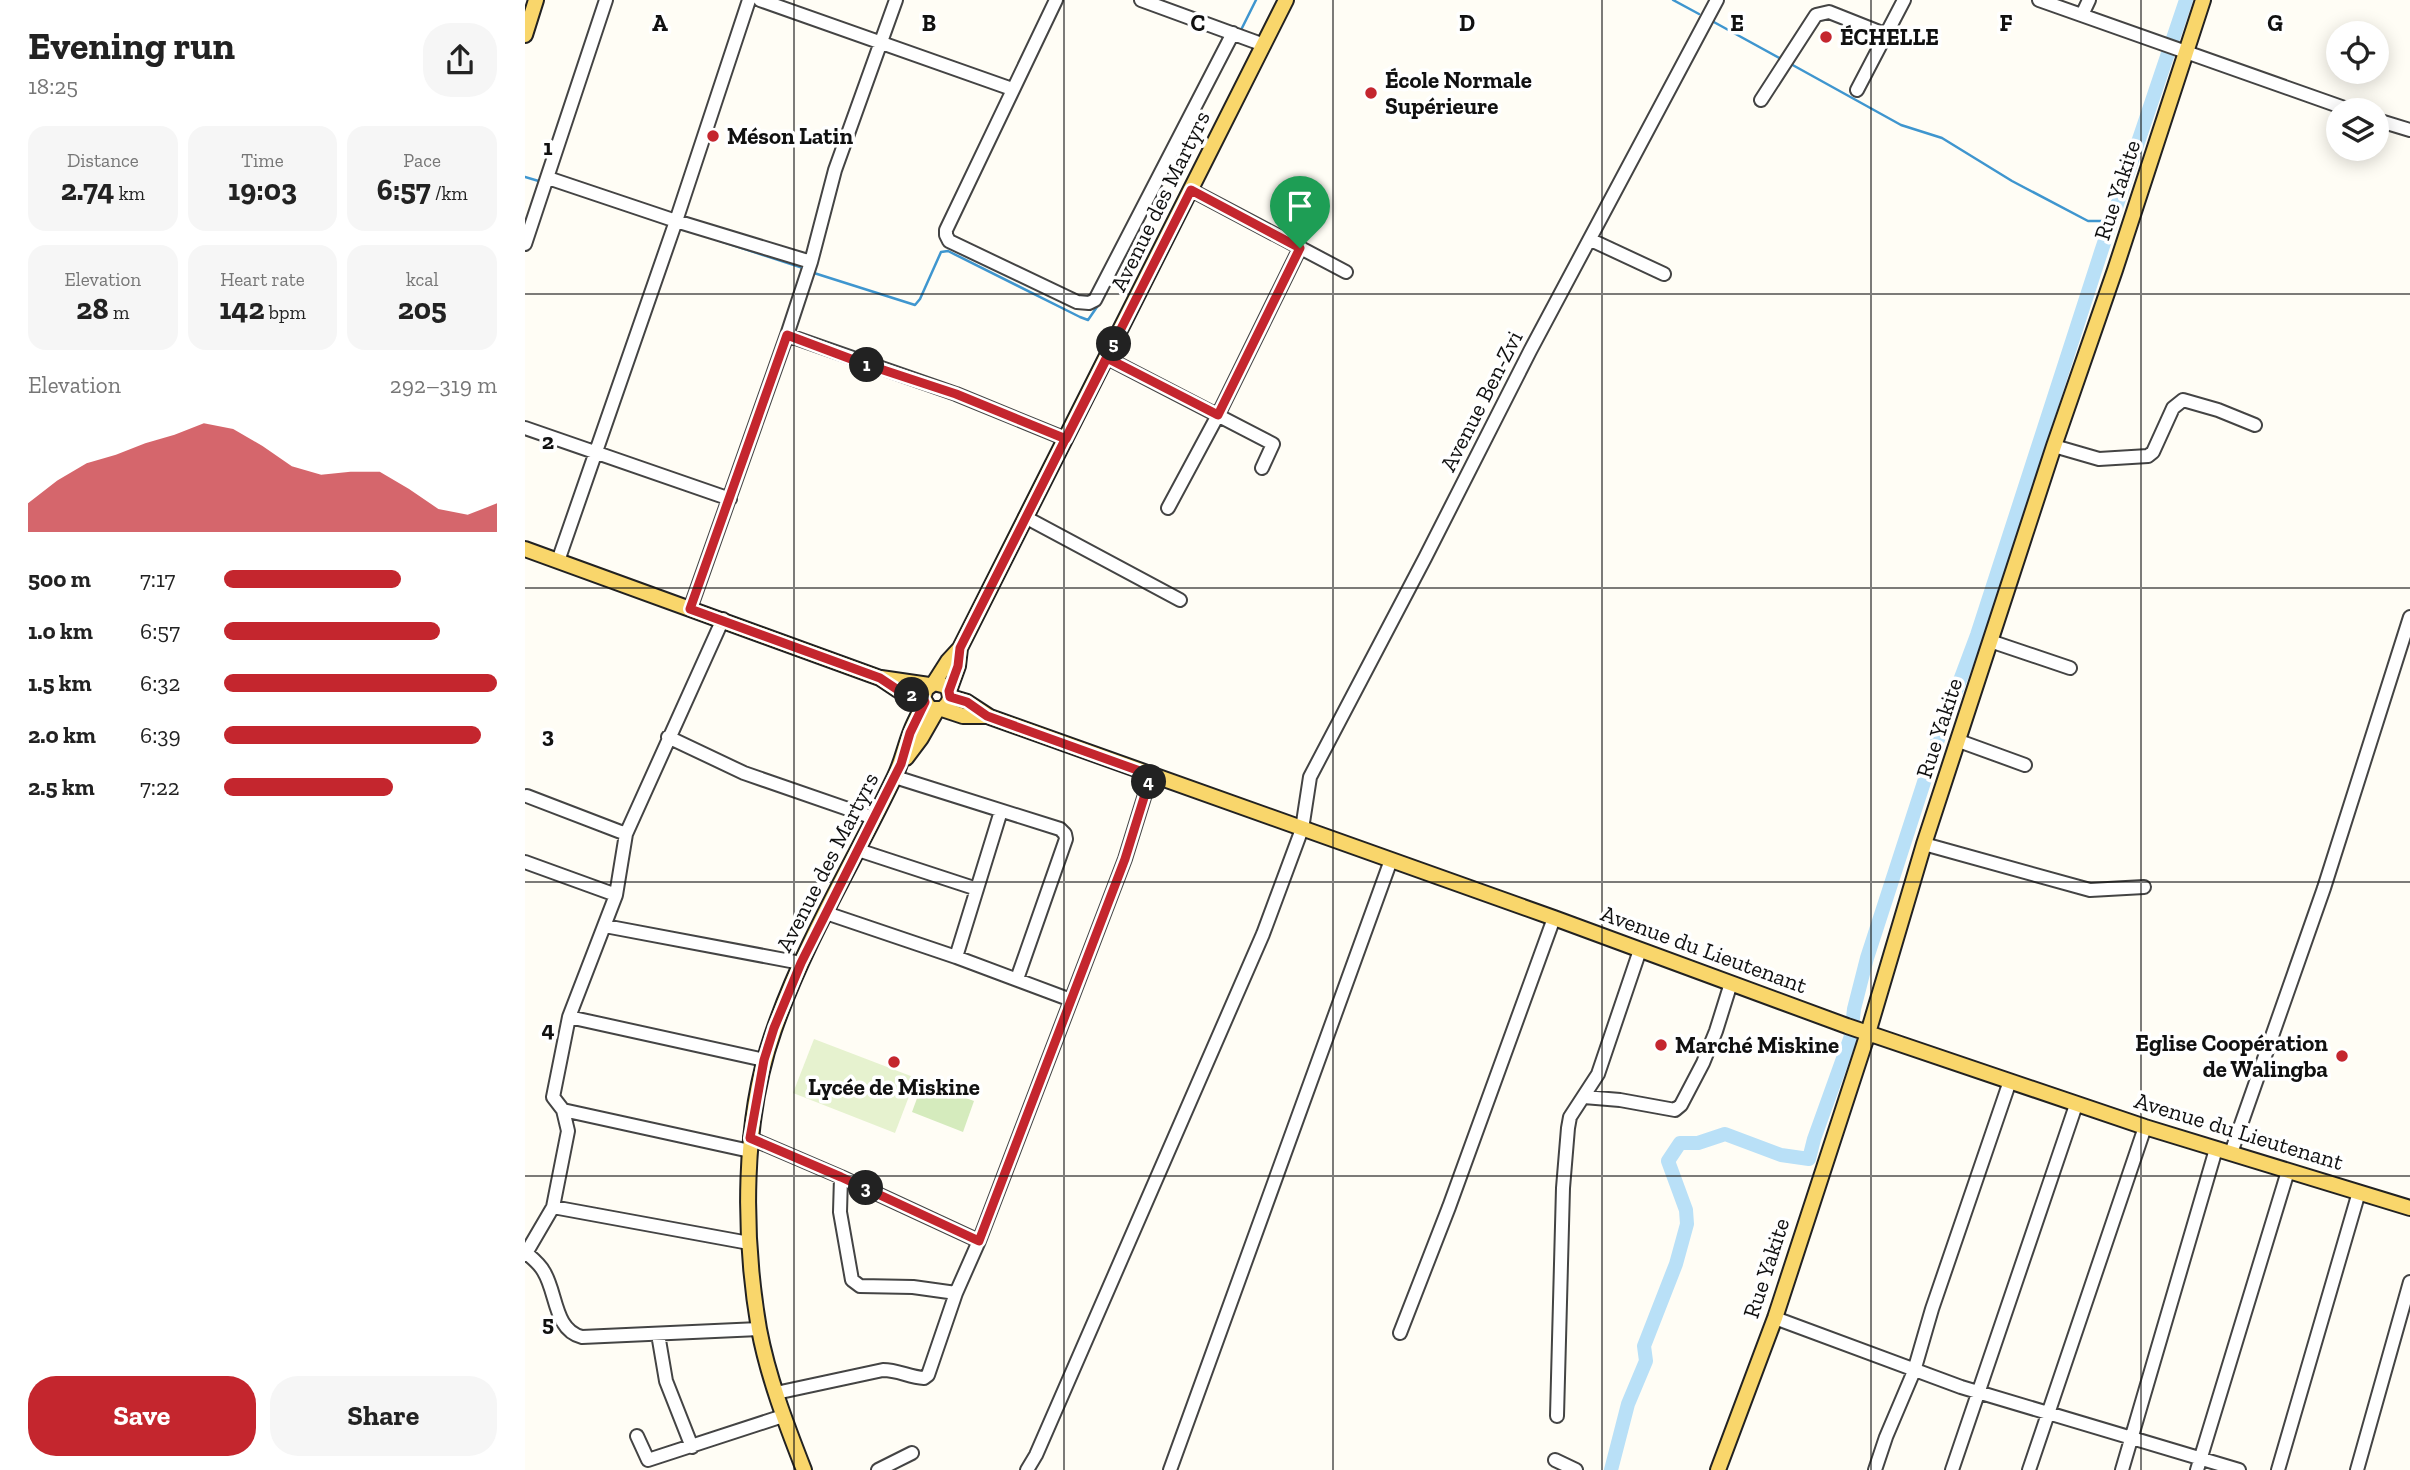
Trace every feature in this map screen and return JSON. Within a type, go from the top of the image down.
[{"type":"main road","points":[[525,35],[536,0]]},
{"type":"main road","name":"Avenue des Martyrs","points":[[804,1470],[783,1416],[759,1329],[749,1243],[750,1145],[764,1060],[774,1028],[801,963],[898,771],[910,733],[958,666],[960,648],[1286,0]]},
{"type":"main road","name":"Rue Yakite","points":[[1718,1470],[1775,1318],[1924,844],[2054,446],[2115,270],[2183,52],[2203,0]]},
{"type":"main road","name":"Avenue du Lieutenant","points":[[525,549],[880,678],[898,690],[936,697],[963,716],[987,716],[1554,918],[1847,1026],[2076,1105],[2410,1208]]},
{"type":"street","points":[[525,244],[606,0]]},
{"type":"street","points":[[558,561],[676,221],[749,0]]},
{"type":"street","points":[[760,0],[1012,89]]},
{"type":"street","points":[[690,609],[787,335],[811,262],[835,170],[895,0]]},
{"type":"street","points":[[1056,0],[1012,89],[946,235],[949,240],[1028,281],[1077,302],[1089,303],[1095,300],[1233,33]]},
{"type":"street","points":[[1141,0],[1159,3],[1264,44]]},
{"type":"street","name":"Avenue Ben-Zvi","points":[[1027,1470],[1036,1455],[1263,934],[1302,829],[1310,777],[1530,351],[1717,0]]},
{"type":"street","points":[[1857,90],[1904,0]]},
{"type":"street","points":[[2039,0],[2326,102]]},
{"type":"street","points":[[2082,15],[2089,0]]},
{"type":"street","points":[[1761,100],[1816,15],[1829,12],[1887,34]]},
{"type":"street","points":[[2389,124],[2410,130]]},
{"type":"street","points":[[548,178],[811,262]]},
{"type":"street","points":[[1191,190],[1346,272]]},
{"type":"street","points":[[1591,240],[1664,274]]},
{"type":"street","points":[[1167,508],[1218,415],[1300,248]]},
{"type":"street","points":[[787,335],[956,394],[1066,439]]},
{"type":"street","points":[[1107,358],[1273,444],[1262,468]]},
{"type":"street","points":[[2054,446],[2099,459],[2148,456],[2153,452],[2173,408],[2183,400],[2255,425]]},
{"type":"street","points":[[525,428],[730,499]]},
{"type":"street","points":[[1025,517],[1180,600]]},
{"type":"street","points":[[2231,1153],[2324,888],[2410,617]]},
{"type":"street","points":[[723,620],[626,834],[617,895],[569,1017],[553,1097],[563,1110],[568,1131],[553,1207],[526,1253],[546,1274],[567,1329],[574,1335],[582,1337],[759,1329]]},
{"type":"street","points":[[1990,641],[2070,668]]},
{"type":"street","points":[[669,737],[744,773],[874,818]]},
{"type":"street","points":[[1959,741],[2025,765]]},
{"type":"street","points":[[898,771],[1001,811],[1060,829],[1065,834],[1066,839],[1017,979]]},
{"type":"street","points":[[776,1393],[883,1370],[894,1370],[924,1378],[928,1375],[956,1293],[979,1241],[1125,859],[1151,775]]},
{"type":"street","points":[[527,796],[626,834]]},
{"type":"street","points":[[956,957],[1001,811]]},
{"type":"street","points":[[1924,844],[2090,890],[2144,887]]},
{"type":"street","points":[[858,850],[977,889]]},
{"type":"street","points":[[1170,1470],[1391,860]]},
{"type":"street","points":[[525,862],[617,895]]},
{"type":"street","points":[[826,913],[1071,1000]]},
{"type":"street","points":[[1400,1333],[1449,1207],[1554,918]]},
{"type":"street","points":[[605,926],[801,963]]},
{"type":"street","points":[[1557,1416],[1563,1188],[1568,1128],[1570,1117],[1598,1073],[1640,950]]},
{"type":"street","points":[[1584,1097],[1620,1100],[1675,1110],[1681,1105],[1703,1063],[1731,983]]},
{"type":"street","points":[[569,1017],[764,1060]]},
{"type":"street","points":[[1875,1470],[1914,1371],[1936,1296],[2010,1081]]},
{"type":"street","points":[[1952,1470],[2076,1105]]},
{"type":"street","points":[[563,1110],[750,1145],[841,1177],[979,1241]]},
{"type":"street","points":[[2029,1470],[2145,1127]]},
{"type":"street","points":[[2122,1470],[2216,1149]]},
{"type":"street","points":[[2199,1464],[2288,1171]]},
{"type":"street","points":[[841,1177],[840,1212],[852,1280],[860,1286],[913,1287],[956,1293]]},
{"type":"street","points":[[2278,1470],[2359,1192]]},
{"type":"street","points":[[553,1207],[749,1243]]},
{"type":"street","points":[[2357,1470],[2410,1282]]},
{"type":"street","points":[[1775,1318],[1914,1371],[2132,1437],[2199,1464],[2239,1470]]},
{"type":"street","points":[[658,1334],[666,1381],[692,1447]]},
{"type":"street","points":[[637,1436],[648,1461],[783,1416]]},
{"type":"street","points":[[878,1470],[912,1453]]},
{"type":"street","points":[[1555,1460],[1576,1470]]},
{"type":"green space","points":[[814,1039],[916,1078],[895,1133],[793,1093]]},
{"type":"green space","points":[[923,1082],[974,1101],[963,1132],[912,1112]]},
{"type":"waterway","points":[[1241,30],[1256,0]]},
{"type":"waterway","points":[[1673,0],[1699,14]]},
{"type":"waterway","points":[[1611,1470],[1628,1404],[1646,1361],[1644,1346],[1676,1264],[1687,1224],[1686,1210],[1668,1161],[1680,1143],[1698,1143],[1725,1134],[1781,1155],[1809,1159],[1851,1036],[1854,1009],[1867,958],[1937,742],[1977,635],[2186,0]]},
{"type":"waterway","points":[[1712,21],[1783,60]]},
{"type":"waterway","points":[[1133,239],[1236,40]]},
{"type":"waterway","points":[[1789,63],[1901,125],[1942,138],[2012,181],[2088,221],[2112,221]]},
{"type":"waterway","points":[[525,177],[542,182]]},
{"type":"waterway","points":[[720,241],[803,268]]},
{"type":"waterway","points":[[814,273],[915,305],[941,252],[948,251],[1088,320],[1099,304]]},
{"type":"place","name":"ÉCHELLE","points":[[1826,37]]},
{"type":"place","name":"École Normale Supérieure","points":[[1371,93]]},
{"type":"place","name":"Méson Latin","points":[[713,136]]},
{"type":"place","name":"Marché Miskine","points":[[1661,1045]]},
{"type":"place","name":"Eglise Coopération de Walingba","points":[[2342,1056]]},
{"type":"place","name":"Lycée de Miskine","points":[[894,1062]]},
{"type":"route","points":[[1300,248],[1191,190],[1066,439],[1025,517],[960,648],[958,666],[949,691],[950,697],[967,702],[987,716],[1151,775],[1125,859],[979,1241],[750,1138],[764,1060],[774,1028],[801,963],[901,764],[910,733],[925,702],[923,698],[898,690],[880,678],[690,609],[787,335],[956,394],[1066,439],[1107,358],[1218,415],[1300,248]]}]
